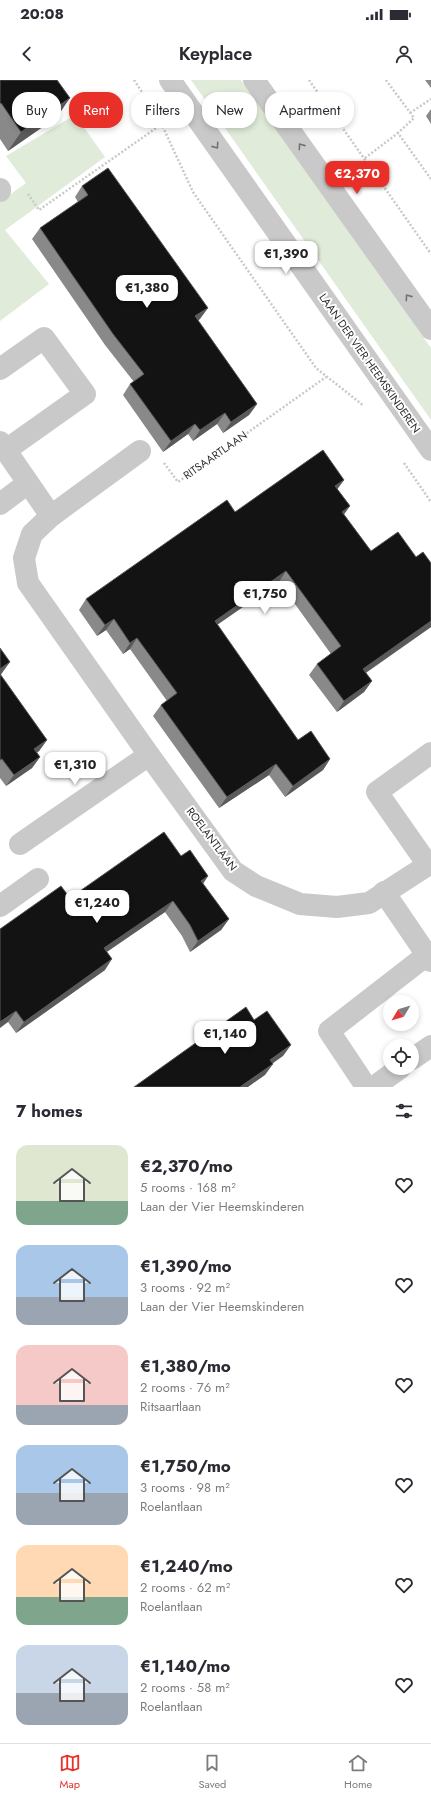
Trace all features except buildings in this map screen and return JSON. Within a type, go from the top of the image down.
[{"type":"street","name":"LAAN DER VIER HEEMSKINDEREN","points":[[170,80],[431,450]]},
{"type":"street","points":[[254,80],[431,329]]},
{"type":"street","points":[[0,369],[44,338],[85,394],[3,446],[51,516],[140,451]]},
{"type":"street","points":[[0,504],[28,483]]},
{"type":"street","name":"ROELANTLAAN","points":[[51,516],[32,534],[24,558],[28,583],[233,871],[256,886],[300,904],[337,907],[369,903],[430,864],[377,792],[431,753]]},
{"type":"street","points":[[20,844],[149,755]]},
{"type":"street","points":[[0,906],[38,879]]},
{"type":"street","points":[[384,892],[429,958],[329,1031],[364,1085],[385,1075]]},
{"type":"street","points":[[419,1055],[431,1046]]},
{"type":"path","points":[[134,80],[142,92]]},
{"type":"path","points":[[309,80],[431,254]]},
{"type":"path","points":[[365,158],[398,133],[414,118],[386,80]]},
{"type":"path","points":[[410,113],[431,99]]},
{"type":"path","points":[[0,190],[18,179],[39,210],[156,128]]},
{"type":"path","points":[[164,128],[193,192],[316,368],[364,406],[368,412]]},
{"type":"path","points":[[398,133],[431,179]]},
{"type":"path","name":"RITSAARTLAAN","points":[[140,451],[150,443],[178,482],[326,376]]},
{"type":"path","points":[[402,461],[431,502]]},
{"type":"green space","points":[[191,80],[241,80],[250,92],[202,92],[202,96]]},
{"type":"green space","points":[[257,103],[265,114],[265,128],[275,128],[431,348],[431,420],[225,128],[257,128]]},
{"type":"green space","points":[[69,119],[69,128],[84,128],[105,157],[5,230],[49,284],[0,321],[0,202],[26,183],[6,156],[53,128],[61,128],[61,123]]}]
